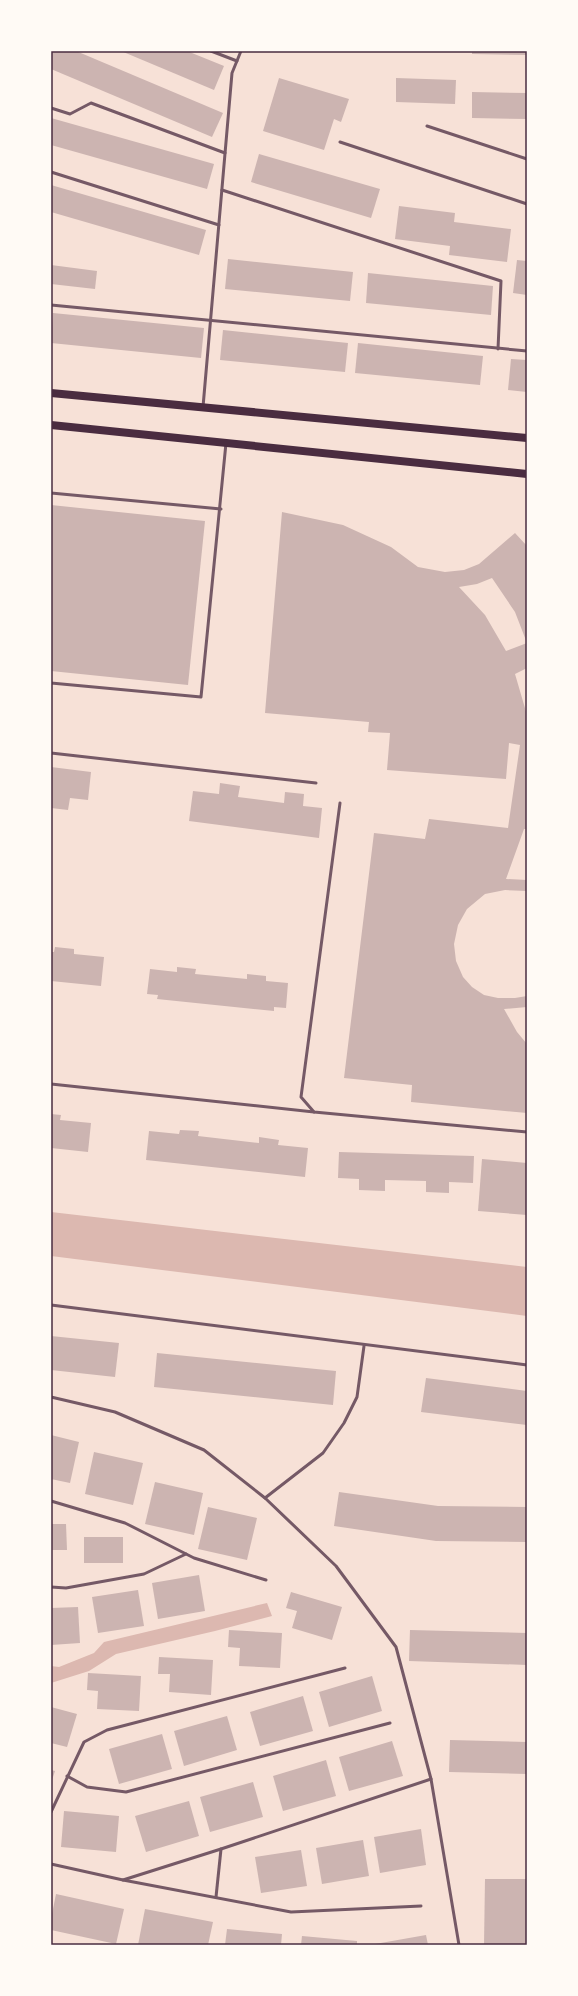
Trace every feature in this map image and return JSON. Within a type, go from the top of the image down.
[{"type":"main road","points":[[51,393],[527,438]]},
{"type":"main road","points":[[51,425],[527,474]]},
{"type":"lane","points":[[210,51],[237,61]]},
{"type":"lane","points":[[203,407],[232,73],[241,51]]},
{"type":"lane","points":[[51,108],[70,114],[91,103],[225,153]]},
{"type":"lane","points":[[427,126],[527,159]]},
{"type":"lane","points":[[340,142],[527,204]]},
{"type":"lane","points":[[51,172],[219,225]]},
{"type":"lane","points":[[222,190],[501,280],[498,349]]},
{"type":"lane","points":[[51,305],[527,351]]},
{"type":"lane","points":[[51,683],[201,698],[221,509],[226,443]]},
{"type":"lane","points":[[51,493],[221,509]]},
{"type":"lane","points":[[51,753],[316,783]]},
{"type":"lane","points":[[314,1112],[301,1097],[340,803]]},
{"type":"lane","points":[[51,1084],[314,1112],[527,1132]]},
{"type":"lane","points":[[51,1305],[364,1346],[527,1365]]},
{"type":"lane","points":[[264,1498],[323,1452],[344,1423],[357,1397],[364,1346]]},
{"type":"lane","points":[[51,1397],[115,1412],[204,1450],[264,1498],[336,1566],[396,1647],[432,1779],[459,1945]]},
{"type":"lane","points":[[51,1501],[125,1523],[194,1558],[266,1580]]},
{"type":"lane","points":[[51,1588],[66,1588],[144,1574],[186,1554]]},
{"type":"lane","points":[[51,1812],[84,1742],[107,1730],[345,1668]]},
{"type":"lane","points":[[67,1776],[87,1786],[126,1792],[390,1723]]},
{"type":"lane","points":[[123,1880],[432,1779]]},
{"type":"lane","points":[[216,1897],[221,1849]]},
{"type":"lane","points":[[51,1864],[123,1880],[290,1912],[421,1906]]},
{"type":"shaded area","points":[[51,1212],[527,1267],[527,1316],[51,1256]]},
{"type":"shaded area","points":[[267,1603],[272,1616],[116,1654],[89,1671],[51,1683],[51,1666],[59,1667],[94,1653],[104,1642]]},
{"type":"building","points":[[51,51],[76,51],[223,113],[212,137],[51,69]]},
{"type":"building","points":[[121,51],[187,51],[224,66],[214,90]]},
{"type":"building","points":[[472,51],[527,51],[527,55],[472,54]]},
{"type":"building","points":[[279,78],[349,99],[341,122],[334,119],[324,150],[263,131]]},
{"type":"building","points":[[396,78],[456,80],[455,104],[396,102]]},
{"type":"building","points":[[472,92],[527,93],[527,119],[472,118]]},
{"type":"building","points":[[51,118],[214,164],[207,189],[51,145]]},
{"type":"building","points":[[259,154],[380,189],[371,218],[251,182]]},
{"type":"building","points":[[51,185],[206,230],[199,255],[51,212]]},
{"type":"building","points":[[399,206],[455,213],[454,222],[511,229],[507,262],[449,255],[450,246],[395,239]]},
{"type":"building","points":[[228,259],[353,272],[350,301],[225,289]]},
{"type":"building","points":[[517,260],[527,261],[527,295],[513,293]]},
{"type":"building","points":[[51,265],[97,271],[95,289],[51,284]]},
{"type":"building","points":[[368,273],[493,286],[491,315],[366,303]]},
{"type":"building","points":[[53,313],[204,328],[201,358],[51,343]]},
{"type":"building","points":[[223,330],[348,343],[345,372],[220,360]]},
{"type":"building","points":[[358,343],[483,356],[480,385],[355,373]]},
{"type":"building","points":[[511,359],[527,360],[527,392],[508,390]]},
{"type":"building","points":[[51,505],[205,521],[188,685],[51,671]]},
{"type":"building","points":[[282,512],[343,525],[391,547],[418,567],[445,572],[464,570],[479,564],[515,533],[527,546],[527,643],[527,668],[515,674],[527,715],[527,829],[524,829],[506,879],[527,880],[527,891],[505,890],[485,894],[467,909],[458,925],[454,944],[456,961],[463,977],[472,987],[484,995],[498,998],[527,996],[527,1007],[504,1009],[517,1032],[527,1044],[527,1113],[411,1102],[412,1085],[344,1078],[374,833],[425,839],[429,819],[508,828],[520,745],[509,743],[506,779],[387,770],[390,733],[368,732],[369,722],[265,713]],"holes":[[[492,578],[515,612],[527,643],[506,651],[485,615],[459,587],[477,584]]]},
{"type":"building","points":[[51,767],[91,772],[88,800],[70,798],[68,810],[51,808]]},
{"type":"building","points":[[220,783],[240,786],[238,797],[284,803],[285,792],[304,794],[303,806],[322,808],[319,838],[189,821],[193,791],[219,794]]},
{"type":"building","points":[[55,947],[74,949],[74,954],[104,957],[101,986],[51,981],[51,952],[54,952]]},
{"type":"building","points":[[177,967],[196,969],[195,974],[247,979],[247,974],[266,976],[266,981],[288,983],[286,1008],[274,1007],[274,1011],[157,999],[158,995],[147,994],[150,969],[177,972]]},
{"type":"building","points":[[51,1114],[61,1115],[60,1120],[91,1123],[88,1152],[51,1148]]},
{"type":"building","points":[[180,1130],[199,1131],[198,1136],[259,1143],[259,1137],[279,1140],[278,1145],[308,1148],[305,1177],[146,1160],[149,1131],[179,1134]]},
{"type":"building","points":[[339,1152],[474,1156],[473,1183],[449,1182],[449,1193],[426,1192],[426,1181],[385,1180],[385,1191],[359,1190],[359,1179],[338,1178]]},
{"type":"building","points":[[482,1159],[527,1163],[527,1215],[478,1211]]},
{"type":"building","points":[[51,1336],[119,1343],[115,1377],[51,1370]]},
{"type":"building","points":[[157,1353],[336,1371],[333,1405],[154,1387]]},
{"type":"building","points":[[426,1378],[527,1391],[527,1425],[421,1412]]},
{"type":"building","points":[[51,1435],[79,1442],[70,1483],[51,1479]]},
{"type":"building","points":[[94,1452],[143,1463],[133,1505],[85,1494]]},
{"type":"building","points":[[155,1482],[203,1493],[194,1535],[145,1524]]},
{"type":"building","points":[[339,1492],[438,1506],[527,1507],[527,1542],[436,1541],[334,1526]]},
{"type":"building","points":[[208,1507],[257,1518],[247,1560],[198,1549]]},
{"type":"building","points":[[51,1524],[66,1524],[67,1550],[51,1550]]},
{"type":"building","points":[[84,1537],[123,1537],[123,1563],[84,1563]]},
{"type":"building","points":[[199,1575],[205,1611],[158,1619],[152,1583]]},
{"type":"building","points":[[138,1590],[144,1626],[98,1633],[92,1597]]},
{"type":"building","points":[[291,1592],[342,1607],[332,1640],[292,1628],[297,1611],[286,1608]]},
{"type":"building","points":[[78,1607],[80,1643],[51,1645],[51,1608]]},
{"type":"building","points":[[229,1630],[282,1633],[280,1668],[239,1666],[240,1648],[228,1647]]},
{"type":"building","points":[[410,1630],[527,1633],[527,1665],[409,1661]]},
{"type":"building","points":[[159,1657],[213,1660],[211,1695],[169,1692],[170,1674],[158,1674]]},
{"type":"building","points":[[88,1673],[141,1676],[139,1711],[97,1709],[98,1691],[87,1690]]},
{"type":"building","points":[[372,1676],[382,1711],[329,1727],[319,1692]]},
{"type":"building","points":[[303,1696],[313,1731],[260,1746],[250,1712]]},
{"type":"building","points":[[51,1707],[77,1714],[67,1747],[51,1743]]},
{"type":"building","points":[[227,1716],[237,1750],[184,1766],[174,1731]]},
{"type":"building","points":[[162,1734],[172,1769],[119,1784],[109,1749]]},
{"type":"building","points":[[450,1740],[527,1742],[527,1774],[449,1772]]},
{"type":"building","points":[[392,1741],[403,1776],[349,1791],[339,1757]]},
{"type":"building","points":[[326,1760],[336,1796],[283,1811],[273,1776]]},
{"type":"building","points":[[51,1770],[55,1771],[51,1783]]},
{"type":"building","points":[[253,1782],[263,1817],[210,1832],[200,1797]]},
{"type":"building","points":[[189,1801],[199,1836],[146,1852],[135,1816]]},
{"type":"building","points":[[64,1811],[119,1816],[116,1852],[61,1847]]},
{"type":"building","points":[[421,1829],[426,1865],[380,1873],[374,1837]]},
{"type":"building","points":[[363,1840],[369,1876],[322,1884],[316,1848]]},
{"type":"building","points":[[301,1850],[307,1886],[261,1893],[255,1857]]},
{"type":"building","points":[[485,1879],[527,1879],[527,1945],[484,1945]]},
{"type":"building","points":[[56,1894],[124,1909],[116,1944],[51,1930],[51,1919]]},
{"type":"building","points":[[145,1909],[213,1922],[208,1945],[138,1945]]},
{"type":"building","points":[[227,1929],[282,1934],[281,1945],[225,1945]]},
{"type":"building","points":[[426,1935],[428,1945],[375,1945],[375,1944]]},
{"type":"building","points":[[302,1936],[357,1941],[357,1945],[301,1945]]}]
